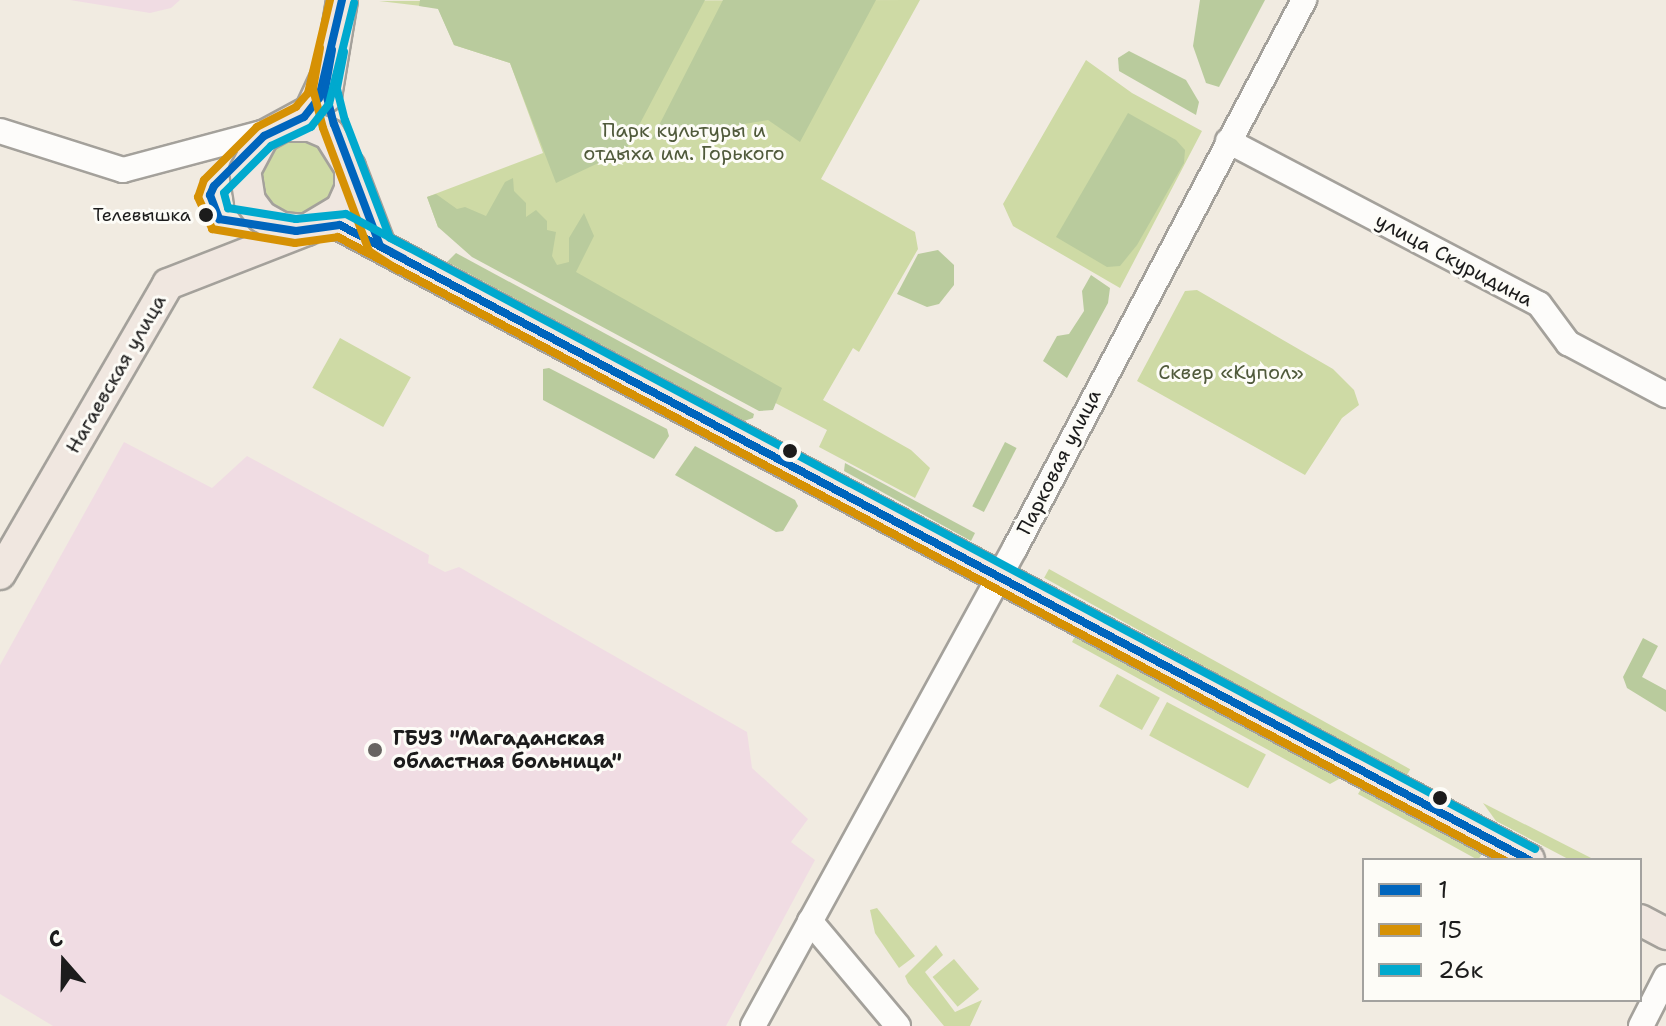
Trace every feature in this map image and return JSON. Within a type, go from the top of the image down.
[{"type":"main road","points":[[221,262],[245,235],[249,156],[280,128],[310,111],[326,77],[342,0]]},
{"type":"main road","points":[[326,77],[328,104],[380,246]]},
{"type":"main road","points":[[280,128],[318,128],[347,160],[346,200],[316,227]]},
{"type":"main road","points":[[248,195],[275,226],[340,225],[1525,858]]},
{"type":"main road","name":"Нагаевская улица","points":[[0,574],[160,293],[175,280],[316,227]]},
{"type":"main road","points":[[1642,921],[1666,934]]},
{"type":"street","name":"Парковая улица","points":[[753,1026],[999,577],[1304,0]]},
{"type":"street","points":[[0,131],[123,170],[183,157],[280,128]]},
{"type":"street","name":"улица Скуридина","points":[[1228,141],[1539,304],[1568,343],[1666,395]]},
{"type":"street","points":[[183,157],[219,161],[248,195]]},
{"type":"street","points":[[810,921],[898,1026]]},
{"type":"street","points":[[1641,1026],[1666,977]]},
{"type":"shaded area","points":[[70,0],[180,0],[171,8],[150,13]]},
{"type":"shaded area","name":"ГБУЗ \"Магаданская областная больница\"","points":[[124,442],[212,488],[247,456],[429,555],[428,563],[445,572],[459,567],[747,732],[752,768],[808,819],[791,842],[815,860],[726,1026],[53,1026],[0,994],[0,665]]},
{"type":"green space","points":[[420,0],[705,0],[626,150],[556,183],[510,63],[454,45],[438,9],[419,6]]},
{"type":"green space","points":[[723,0],[876,0],[800,142],[768,120],[652,139]]},
{"type":"green space","name":"Парк культуры и отдыха им. Горького","points":[[920,0],[821,179],[915,232],[918,249],[859,352],[853,348],[823,400],[911,450],[930,468],[915,498],[819,447],[827,430],[438,227],[427,197],[543,153],[510,63],[454,45],[438,8],[379,1]]},
{"type":"green space","points":[[1200,0],[1265,0],[1219,87],[1206,83],[1193,46]]},
{"type":"green space","points":[[1129,51],[1186,80],[1199,102],[1196,115],[1119,71],[1118,58]]},
{"type":"green space","points":[[1086,60],[1132,93],[1202,131],[1120,288],[1013,226],[1003,204]]},
{"type":"green space","points":[[1128,113],[1176,140],[1185,150],[1184,163],[1137,245],[1120,266],[1107,267],[1056,237]]},
{"type":"green space","points":[[298,140],[312,143],[325,151],[333,164],[336,178],[333,192],[325,205],[312,213],[298,216],[284,213],[271,205],[263,192],[260,178],[263,164],[271,151],[284,143]]},
{"type":"green space","points":[[513,178],[514,191],[526,203],[526,217],[536,210],[547,221],[547,230],[556,232],[552,256],[557,265],[569,262],[569,238],[584,213],[594,236],[576,272],[782,388],[773,410],[759,411],[472,257],[438,227],[427,197],[436,194],[457,209],[465,207],[486,216],[505,182]]},
{"type":"green space","points":[[938,250],[954,265],[954,285],[939,304],[927,307],[897,294],[918,254]]},
{"type":"green space","points":[[456,253],[754,414],[753,418],[744,421],[447,262]]},
{"type":"green space","points":[[1091,275],[1110,288],[1108,303],[1067,378],[1043,361],[1057,336],[1069,334],[1084,311],[1082,291]]},
{"type":"green space","name":"Сквер «Купол»","points":[[1197,290],[1333,369],[1354,390],[1359,405],[1342,418],[1305,475],[1137,381],[1185,291]]},
{"type":"green space","points":[[340,338],[411,377],[383,427],[312,388]]},
{"type":"green space","points":[[549,368],[667,429],[669,436],[654,459],[543,400],[543,369]]},
{"type":"green space","points":[[1005,442],[1017,448],[984,512],[972,506]]},
{"type":"green space","points":[[695,446],[795,500],[798,506],[783,531],[776,532],[675,475]]},
{"type":"green space","points":[[845,463],[975,533],[971,541],[844,471]]},
{"type":"green space","points":[[1049,569],[1410,769],[1405,778],[1044,578]]},
{"type":"green space","points":[[1078,631],[1341,774],[1339,779],[1330,784],[1072,642]]},
{"type":"green space","points":[[1643,638],[1658,646],[1642,677],[1666,690],[1666,712],[1627,688],[1623,677]]},
{"type":"green space","points":[[1117,674],[1160,698],[1142,730],[1099,706]]},
{"type":"green space","points":[[1167,702],[1266,755],[1248,788],[1149,736]]},
{"type":"green space","points":[[1367,779],[1484,851],[1479,858],[1474,858],[1358,794]]},
{"type":"green space","points":[[1483,803],[1591,858],[1566,858],[1496,821]]},
{"type":"green space","points":[[877,908],[915,956],[899,968],[875,933],[870,910]]},
{"type":"green space","points":[[936,945],[943,955],[925,972],[955,1012],[982,1000],[970,1026],[944,1026],[905,976]]},
{"type":"green space","points":[[954,959],[979,989],[958,1007],[933,977]]},
{"type":"transit line","name":"15","points":[[330,0],[308,93],[296,107],[257,127],[204,180],[198,197],[212,229],[295,243],[338,237],[1500,858]]},
{"type":"transit line","name":"1","points":[[342,0],[319,98],[304,117],[264,136],[214,186],[210,195],[219,219],[296,231],[340,225],[1525,858]]},
{"type":"transit line","name":"26к","points":[[354,3],[329,104],[311,127],[271,146],[224,193],[228,208],[296,219],[346,214],[1535,849]]},
{"type":"transit line","name":"15","points":[[320,48],[313,89],[323,128],[369,251],[398,270]]},
{"type":"transit line","name":"1","points":[[332,50],[325,89],[334,124],[380,246],[404,259]]},
{"type":"transit line","name":"26к","points":[[344,52],[337,89],[345,120],[390,238],[410,248]]},
{"type":"place","name":"Телевышка","points":[[206,215]]},
{"type":"place","name":"ГБУЗ \"Магаданская областная больница\"","points":[[375,750]]}]
